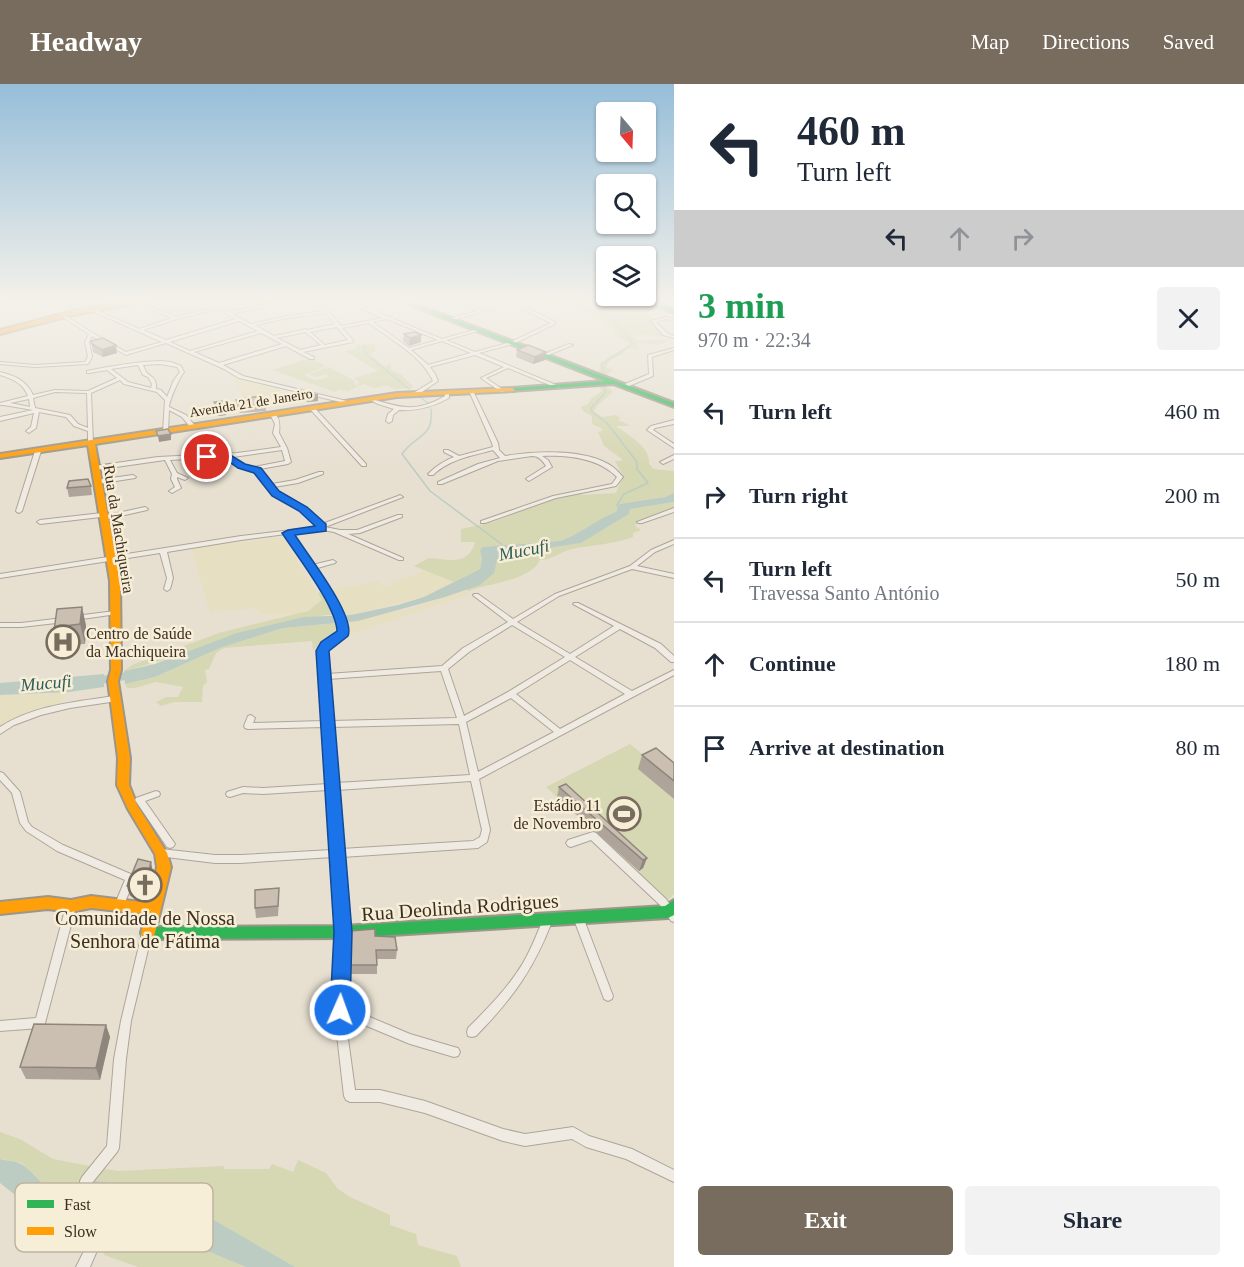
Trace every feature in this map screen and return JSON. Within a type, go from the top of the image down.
[{"type":"main road","points":[[544,355],[673,402]]},
{"type":"main road","points":[[549,355],[673,402]]},
{"type":"main road","name":"Avenida 21 de Janeiro","points":[[0,456],[417,393],[472,393],[615,382]]},
{"type":"main road","name":"Rua da Machiqueira","points":[[91,442],[112,558],[116,670],[113,687],[124,758],[123,785],[132,806],[161,853]]},
{"type":"main road","points":[[147,933],[162,878],[161,853]]},
{"type":"main road","points":[[0,908],[48,903],[71,906],[92,902],[154,909]]},
{"type":"main road","name":"Rua Deolinda Rodrigues","points":[[147,933],[343,932],[672,912]]},
{"type":"street","points":[[0,363],[35,366],[86,363],[90,355]]},
{"type":"street","points":[[126,355],[130,364]]},
{"type":"street","points":[[198,355],[241,377],[349,403]]},
{"type":"street","points":[[219,365],[250,355]]},
{"type":"street","points":[[307,355],[312,358]]},
{"type":"street","points":[[413,355],[426,367],[436,381],[417,393]]},
{"type":"street","points":[[426,367],[472,355]]},
{"type":"street","points":[[480,355],[559,387]]},
{"type":"street","points":[[627,385],[651,375],[650,356],[653,355]]},
{"type":"street","points":[[89,372],[130,364],[172,363],[182,369],[175,378],[171,396],[167,400],[165,431]]},
{"type":"street","points":[[140,364],[145,374],[150,376],[154,384],[153,390]]},
{"type":"street","points":[[503,391],[483,378],[507,367]]},
{"type":"street","points":[[107,368],[119,380],[159,391],[167,400]]},
{"type":"street","points":[[0,373],[20,380],[31,396],[35,410],[33,428],[29,431]]},
{"type":"street","points":[[2,404],[55,390],[89,392],[119,380]]},
{"type":"street","points":[[89,392],[91,442]]},
{"type":"street","points":[[472,393],[495,443],[495,448],[503,458]]},
{"type":"street","points":[[370,399],[397,409],[415,409],[447,398],[447,394]]},
{"type":"street","points":[[2,404],[68,416],[76,425],[89,430]]},
{"type":"street","points":[[166,407],[184,416],[193,427]]},
{"type":"street","points":[[312,408],[344,444],[355,452],[364,465]]},
{"type":"street","points":[[389,421],[390,414],[397,409]]},
{"type":"street","points":[[0,419],[35,410]]},
{"type":"street","points":[[252,469],[288,462],[276,433],[278,424],[273,414]]},
{"type":"street","points":[[674,422],[653,427],[650,430],[674,446]]},
{"type":"street","points":[[95,468],[167,459],[227,456],[284,448]]},
{"type":"street","points":[[430,474],[439,466],[459,458],[495,448]]},
{"type":"street","points":[[19,511],[38,451]]},
{"type":"street","points":[[446,451],[459,458]]},
{"type":"street","points":[[529,479],[549,467],[546,461],[536,454]]},
{"type":"street","points":[[440,483],[503,458],[536,454],[599,461],[611,466],[620,477],[614,485],[555,497],[483,522]]},
{"type":"street","points":[[227,456],[242,466],[258,470],[276,494],[303,509],[322,527],[401,559]]},
{"type":"street","points":[[663,462],[674,457]]},
{"type":"street","points":[[167,459],[175,474],[174,479],[178,488],[172,491]]},
{"type":"street","points":[[271,486],[296,482],[321,473]]},
{"type":"street","points":[[175,474],[185,478]]},
{"type":"street","points":[[97,482],[133,477]]},
{"type":"street","points":[[0,576],[322,527],[400,497]]},
{"type":"street","points":[[40,522],[103,517],[145,509]]},
{"type":"street","points":[[640,522],[674,510]]},
{"type":"street","points":[[336,531],[358,532],[400,516]]},
{"type":"street","points":[[288,533],[337,610],[343,627],[343,633],[325,645],[322,651],[343,932],[340,1010],[350,1096],[380,1096],[425,1107],[502,1136],[525,1140],[573,1133],[586,1141],[628,1153],[674,1176]]},
{"type":"street","points":[[324,677],[444,668],[466,650],[572,588],[632,567],[653,551],[674,542]]},
{"type":"street","points":[[163,550],[170,578],[167,589]]},
{"type":"street","points":[[309,568],[333,562]]},
{"type":"street","points":[[632,567],[674,576]]},
{"type":"street","points":[[476,594],[514,623],[570,655],[632,695]]},
{"type":"street","points":[[576,604],[658,646],[674,660]]},
{"type":"street","points":[[0,625],[21,625],[115,613]]},
{"type":"street","points":[[251,718],[248,726],[462,721],[511,694],[570,655],[620,626]]},
{"type":"street","points":[[161,853],[215,859],[337,855],[475,845],[484,838],[486,830],[462,721],[444,668]]},
{"type":"street","points":[[230,794],[243,790],[263,791],[474,778],[674,672]]},
{"type":"street","points":[[511,694],[561,733]]},
{"type":"street","points":[[0,732],[27,718],[67,706],[114,699]]},
{"type":"street","points":[[0,775],[16,792],[24,823],[29,829],[60,848],[129,878],[120,904]]},
{"type":"street","points":[[156,794],[139,800],[170,844]]},
{"type":"street","points":[[571,843],[593,836],[672,912]]},
{"type":"street","points":[[0,1026],[40,1023],[71,906]]},
{"type":"street","points":[[578,917],[608,996]]},
{"type":"street","points":[[472,1032],[508,995],[526,967],[548,919]]},
{"type":"street","points":[[86,1183],[113,1149],[117,1075],[126,1021],[147,933]]},
{"type":"street","points":[[340,1010],[410,1040],[454,1052]]},
{"type":"street","points":[[83,1267],[90,1252]]},
{"type":"shaded area","points":[[230,375],[285,388],[270,398],[246,402]]},
{"type":"shaded area","points":[[282,537],[322,600],[320,603],[299,614],[263,615],[254,608],[210,613],[191,548]]},
{"type":"shaded area","points":[[428,570],[454,582],[424,597],[351,615],[339,615],[324,591],[378,581],[383,586],[392,585],[391,582]]},
{"type":"shaded area","points":[[463,589],[470,594],[362,631],[352,633],[345,622],[409,609]]},
{"type":"shaded area","points":[[69,692],[59,705],[0,729],[0,695]]},
{"type":"green space","points":[[352,355],[371,355],[384,366],[391,363],[391,370],[402,375],[414,388],[393,389],[387,385],[374,388],[364,384],[348,391],[339,389],[335,392],[272,370],[310,358],[326,366],[304,375],[315,380],[326,378],[328,376],[326,374],[317,377],[309,374],[328,367],[353,380],[356,386],[359,382],[354,378],[378,371]]},
{"type":"green space","points":[[612,355],[620,355],[611,359],[606,367],[614,370],[605,376],[599,374],[600,363]]},
{"type":"green space","points":[[598,386],[607,386],[613,392],[594,411],[602,417],[616,415],[620,418],[618,420],[631,426],[616,426],[643,447],[649,458],[649,464],[654,469],[674,471],[674,493],[665,497],[619,504],[616,512],[560,541],[482,547],[480,569],[454,582],[414,566],[429,558],[456,560],[468,555],[475,542],[461,542],[461,529],[493,522],[555,497],[577,493],[583,495],[616,493],[623,476],[615,461],[622,461],[622,459],[604,446],[598,432],[602,431],[601,428],[592,424],[592,416],[583,411],[581,407],[588,404],[602,391]]},
{"type":"green space","points":[[674,502],[674,507],[638,521],[635,526],[641,530],[633,533],[633,537],[572,549],[540,560],[535,567],[518,577],[469,591],[463,589],[485,580],[492,572],[497,560],[511,554],[581,543],[629,514],[630,509]]},
{"type":"green space","points":[[324,591],[339,615],[325,615],[124,671],[132,665],[219,633],[308,611],[322,600],[318,593]]},
{"type":"green space","points":[[337,623],[335,634],[313,650],[312,641],[224,648],[216,653],[209,669],[205,670],[207,682],[203,686],[202,702],[174,702],[161,706],[156,702],[166,697],[178,697],[183,687],[156,682],[127,688],[125,684],[155,677],[220,648],[283,628]]},
{"type":"green space","name":"Estádio 11 de Novembro","points":[[630,744],[674,780],[674,894],[667,901],[546,787]]},
{"type":"green space","points":[[0,1132],[20,1139],[53,1159],[118,1171],[224,1166],[224,1169],[269,1169],[272,1164],[293,1172],[298,1160],[326,1173],[338,1189],[350,1197],[390,1215],[390,1225],[416,1234],[418,1245],[457,1256],[461,1267],[295,1267],[213,1220],[213,1183],[86,1181],[84,1183],[41,1183],[22,1163],[0,1159]]},
{"type":"green space","points":[[104,1252],[210,1252],[246,1267],[138,1267],[104,1255]]},
{"type":"water","points":[[674,493],[674,502],[630,509],[629,514],[581,543],[511,554],[497,560],[494,573],[480,585],[358,621],[283,628],[220,648],[155,677],[125,684],[124,671],[155,664],[237,633],[304,617],[351,615],[424,597],[480,569],[482,547],[560,541],[616,512],[619,504],[665,497]]},
{"type":"water","points":[[104,674],[104,687],[69,692],[0,695],[0,683]]},
{"type":"water","points":[[0,1159],[21,1164],[43,1183],[15,1183],[15,1195],[0,1183]]},
{"type":"water","points":[[93,1181],[111,1183],[93,1183]]},
{"type":"water","points":[[213,1220],[295,1267],[246,1267],[210,1252],[213,1252]]},
{"type":"building","points":[[303,392],[318,395],[307,397]]},
{"type":"building","points":[[260,396],[265,404],[240,406],[236,400]]},
{"type":"building","points":[[222,401],[226,406],[218,408],[214,402]]},
{"type":"building","points":[[168,429],[171,434],[158,436],[156,431]]},
{"type":"building","points":[[113,464],[115,469],[104,470],[103,465]]},
{"type":"building","points":[[88,479],[91,486],[67,488],[69,481]]},
{"type":"building","points":[[82,607],[80,624],[65,626],[64,630],[54,631],[57,609]]},
{"type":"building","points":[[656,748],[674,763],[674,781],[642,755]]},
{"type":"building","points":[[566,784],[647,858],[643,860],[559,787]]},
{"type":"building","points":[[138,859],[151,862],[144,890],[127,886]]},
{"type":"building","points":[[279,888],[278,906],[255,908],[255,890]]},
{"type":"building","points":[[375,929],[375,936],[395,937],[397,950],[376,950],[377,965],[350,965],[350,931]]},
{"type":"building","points":[[34,1024],[106,1025],[96,1068],[20,1067]]},
{"type":"waterway","points":[[368,355],[409,389]]},
{"type":"waterway","points":[[604,373],[602,364],[616,355]]},
{"type":"waterway","points":[[603,386],[606,392],[591,408],[592,412],[607,423],[637,462],[637,469],[648,483],[624,494],[617,505],[619,509]]},
{"type":"waterway","points":[[420,397],[429,404]]},
{"type":"waterway","points":[[431,409],[430,425],[427,431],[402,454],[430,491],[504,546]]},
{"type":"waterway","name":"Mucufi","points":[[89,682],[140,674]]},
{"type":"traffic: fast","points":[[544,355],[674,405]]},
{"type":"traffic: fast","points":[[512,390],[615,382]]},
{"type":"traffic: fast","points":[[148,933],[343,932],[668,912],[674,906]]},
{"type":"traffic: slow","points":[[0,456],[397,395],[512,390]]},
{"type":"traffic: slow","points":[[91,442],[115,581],[116,670],[113,681],[124,758],[123,785],[132,806],[161,853],[164,867],[148,933]]},
{"type":"traffic: slow","points":[[0,908],[48,903],[71,906],[91,902],[154,909]]},
{"type":"place","name":"Centro de Saúde da Machiqueira","points":[[63,642]]},
{"type":"place","name":"Estádio 11 de Novembro","points":[[624,814]]},
{"type":"place","name":"Comunidade de Nossa Senhora de Fátima","points":[[145,885]]},
{"type":"route","points":[[207,457],[227,456],[242,466],[258,470],[276,494],[303,509],[322,526],[322,528],[288,533],[337,610],[343,627],[343,633],[325,645],[322,651],[343,932],[340,1010]]}]
